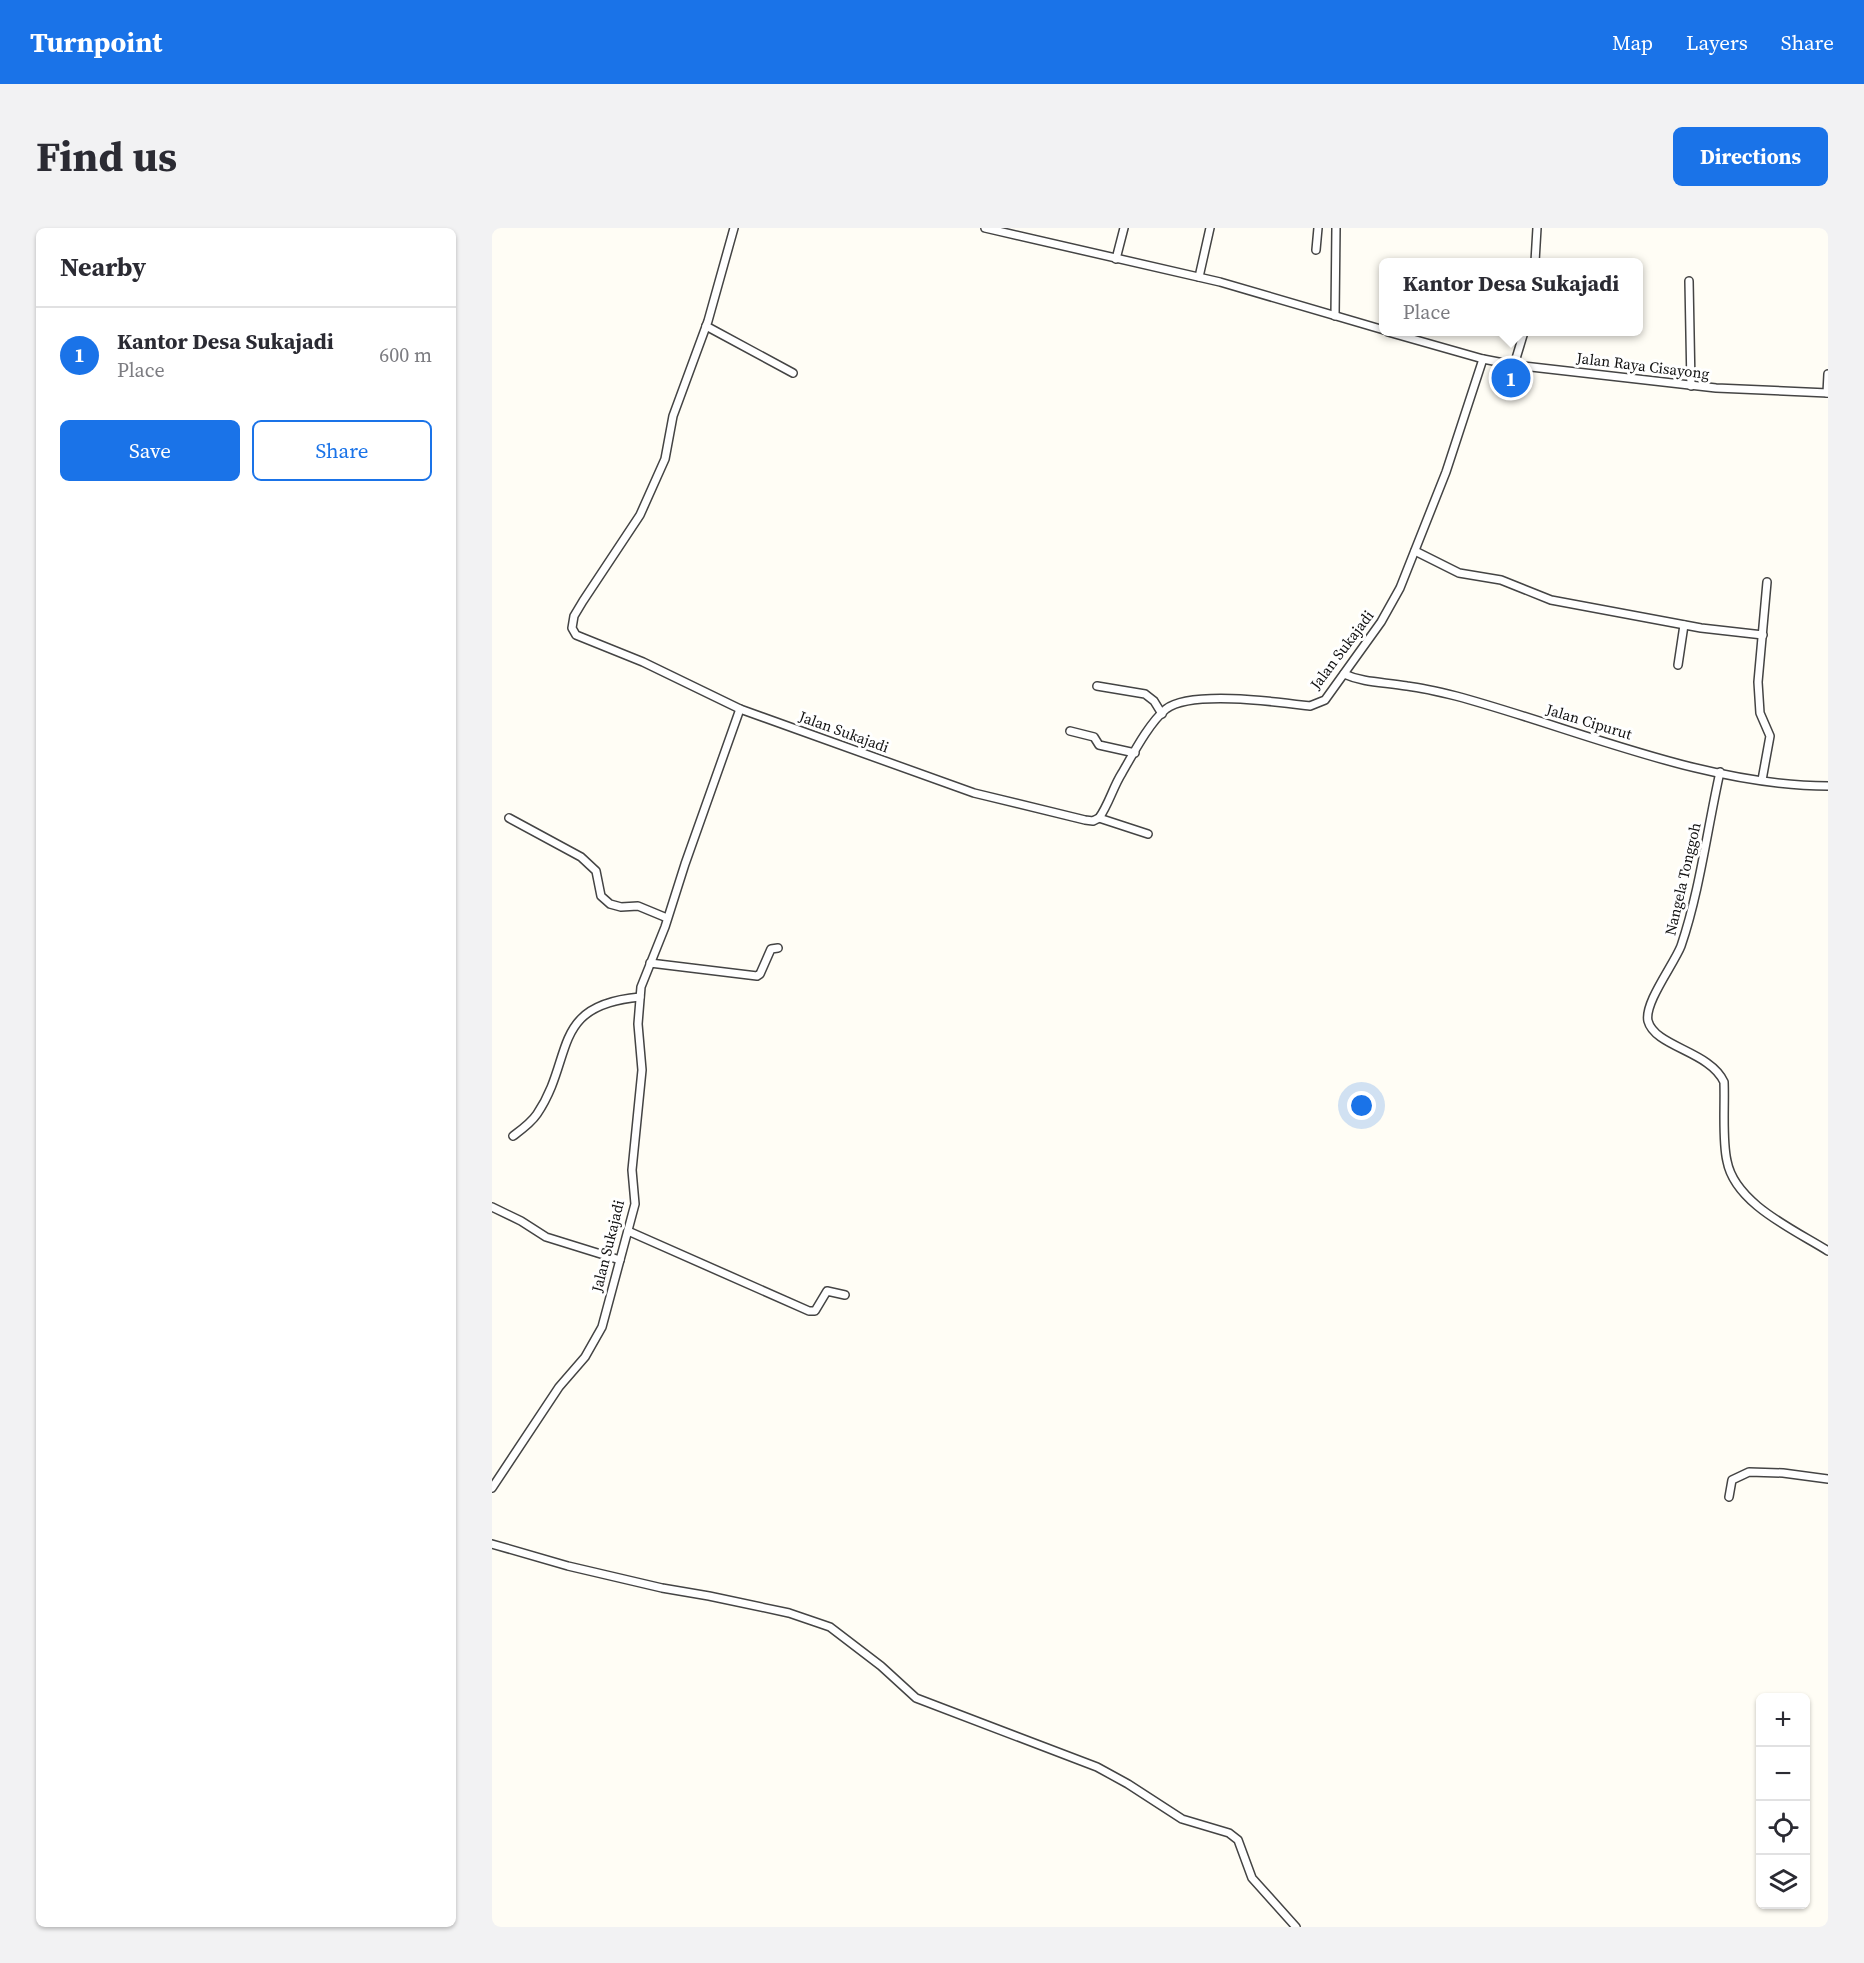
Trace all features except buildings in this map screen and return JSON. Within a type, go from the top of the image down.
[{"type":"street","points":[[734,228],[706,326],[673,416],[665,459],[640,516],[583,601],[574,616],[572,628],[576,635],[644,662],[740,709]]},
{"type":"street","name":"Jalan Raya Cisayong","points":[[985,228],[1021,232],[1116,259],[1199,277],[1379,329]]},
{"type":"street","points":[[1116,259],[1124,228]]},
{"type":"street","points":[[1199,277],[1210,228]]},
{"type":"street","points":[[1316,250],[1318,228]]},
{"type":"street","points":[[1335,316],[1336,228]]},
{"type":"street","points":[[1535,258],[1538,228]]},
{"type":"street","points":[[1689,281],[1691,386]]},
{"type":"street","points":[[706,326],[793,373]]},
{"type":"street","name":"Jalan Raya Cisayong","points":[[1402,336],[1483,359],[1514,365],[1691,386],[1827,393]]},
{"type":"street","points":[[1514,365],[1523,336]]},
{"type":"street","name":"Jalan Sukajadi","points":[[492,1488],[559,1387],[585,1357],[602,1327],[635,1204],[632,1170],[642,1070],[638,1024],[641,987],[668,918],[740,709],[974,793],[1084,820],[1099,818],[1120,776],[1135,753],[1162,714],[1173,706],[1193,699],[1212,698],[1310,706],[1325,700],[1381,622],[1400,588],[1446,472],[1483,359]]},
{"type":"street","points":[[1827,393],[1828,374]]},
{"type":"street","points":[[1415,550],[1459,573],[1501,580],[1551,600],[1684,625],[1763,635]]},
{"type":"street","points":[[1762,780],[1770,741],[1769,730],[1760,712],[1758,682],[1767,582]]},
{"type":"street","points":[[1678,665],[1684,625]]},
{"type":"street","name":"Jalan Cipurut","points":[[1344,674],[1376,683],[1407,686],[1454,696],[1631,749],[1720,772],[1762,780],[1828,786]]},
{"type":"street","points":[[1097,686],[1145,694],[1151,697],[1162,714]]},
{"type":"street","points":[[1070,731],[1094,737],[1099,746],[1135,753]]},
{"type":"street","name":"Nangela Tonggoh","points":[[1720,772],[1697,885],[1680,947],[1649,1008],[1648,1020],[1654,1031],[1669,1042],[1712,1065],[1719,1072],[1724,1082],[1727,1162],[1733,1178],[1744,1194],[1769,1215],[1828,1251]]},
{"type":"street","points":[[509,818],[581,857],[596,872],[601,896],[610,904],[621,907],[638,906],[668,918]]},
{"type":"street","points":[[1099,818],[1148,834]]},
{"type":"street","points":[[650,963],[757,976],[771,949],[778,948]]},
{"type":"street","points":[[513,1136],[536,1117],[545,1101],[570,1031],[583,1016],[617,999],[640,997]]},
{"type":"street","points":[[492,1207],[521,1221],[546,1237],[620,1260]]},
{"type":"street","points":[[628,1231],[809,1311],[815,1311],[827,1291],[844,1295]]},
{"type":"street","points":[[1729,1497],[1732,1480],[1749,1472],[1783,1473],[1828,1479]]},
{"type":"street","points":[[492,1544],[568,1566],[652,1586],[789,1613],[830,1627],[882,1666],[916,1698],[1096,1767],[1128,1784],[1182,1819],[1229,1833],[1238,1840],[1252,1878],[1296,1927]]},
{"type":"place","name":"Kantor Desa Sukajadi","points":[[1511,378]]}]
